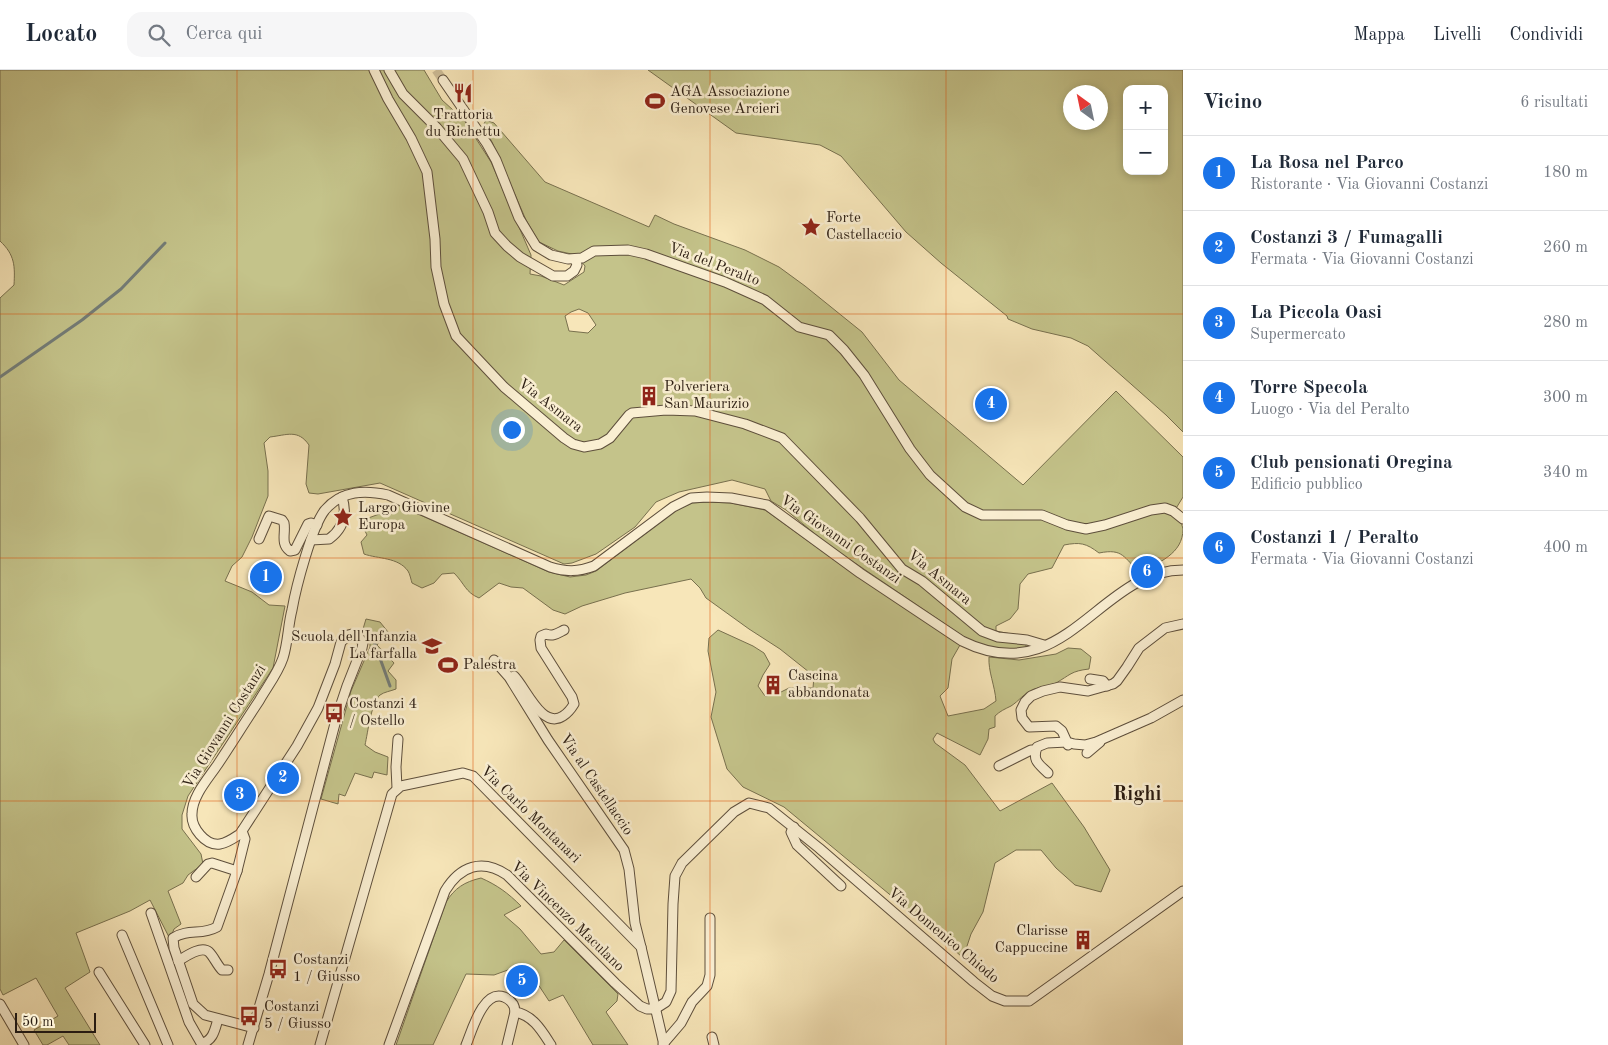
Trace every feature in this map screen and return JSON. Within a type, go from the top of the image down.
[{"type":"street","name":"Via Asmara","points":[[374,70],[427,172],[435,239],[436,267],[444,304],[456,336],[504,387],[568,441],[584,447],[600,444],[610,438],[632,413],[666,410],[695,411],[745,424],[782,438],[860,518],[902,569],[922,581],[982,631],[998,638],[1027,640],[1044,645]]},
{"type":"street","points":[[389,70],[403,94],[437,128],[463,159],[488,212],[495,233],[507,246],[520,257],[553,276],[567,276],[574,272],[577,265],[575,259]]},
{"type":"street","name":"Via del Peralto","points":[[444,80],[496,160],[519,218],[536,246],[551,255],[575,259],[582,258],[594,251],[628,250],[646,254],[725,282],[765,300],[799,327],[829,336],[844,350],[864,375],[910,449],[930,475],[965,507],[982,515],[1042,515],[1067,525],[1086,529],[1151,510],[1167,508],[1183,519]]},
{"type":"street","name":"Via Giovanni Costanzi","points":[[248,1045],[337,716],[346,686],[362,648],[362,639],[352,634],[348,635],[341,642],[335,664],[318,708],[297,746],[242,831],[227,842],[211,843],[203,838],[194,825],[191,816],[192,807],[195,799],[270,683],[283,658],[292,609],[317,525],[325,510],[342,497],[359,492],[375,492],[388,495],[550,567],[570,571],[584,570],[594,566],[672,507],[691,498],[731,498],[767,505],[860,573],[968,644],[1008,653],[1023,653],[1058,640],[1131,587],[1147,578],[1165,572],[1183,570]]},
{"type":"street","points":[[312,540],[329,538],[339,529],[344,520],[345,509],[342,497]]},
{"type":"street","name":"Via Giovanni Costanzi","points":[[259,539],[270,516],[282,520],[284,523],[284,543],[285,547],[290,551],[295,550],[308,524],[313,523],[317,525]]},
{"type":"street","points":[[1068,743],[1062,731],[1056,726],[1033,727],[1027,725],[1021,714],[1025,702],[1034,694],[1060,687],[1088,691],[1107,686],[1117,681],[1139,648],[1165,628],[1183,624]]},
{"type":"street","name":"Via al Castellaccio","points":[[509,677],[514,676],[544,716],[554,719],[569,711],[574,704],[572,697],[541,648],[540,640],[541,636],[546,634],[550,636],[555,635],[564,630]]},
{"type":"street","name":"Via al Castellaccio","points":[[494,660],[509,677],[548,740],[624,850],[630,868],[635,923],[640,948]]},
{"type":"street","points":[[1090,679],[1103,681],[1107,686]]},
{"type":"street","points":[[1048,773],[1037,762],[1034,755],[1037,747],[1047,744],[1068,743],[1085,745],[1102,740],[1151,718],[1183,700]]},
{"type":"street","points":[[320,1045],[390,797],[397,788],[398,739]]},
{"type":"street","points":[[1087,753],[1098,746],[1102,740]]},
{"type":"street","points":[[999,766],[1031,750],[1036,750]]},
{"type":"street","name":"Via Carlo Montanari","points":[[397,788],[459,773],[473,776],[640,948]]},
{"type":"street","name":"Via Domenico Chiodo","points":[[655,1009],[666,1002],[671,991],[675,876],[682,863],[734,812],[749,803],[769,808],[794,827],[974,982],[992,996],[1004,1001],[1029,1001],[1183,891]]},
{"type":"street","points":[[794,827],[791,832],[797,845],[840,886]]},
{"type":"street","points":[[242,831],[245,839],[237,871],[217,927],[209,931],[182,932],[173,938],[174,948],[193,1004],[205,1015],[254,1028]]},
{"type":"street","points":[[196,877],[208,864],[212,863],[237,871]]},
{"type":"street","name":"Via Vincenzo Maculano","points":[[389,1045],[445,890],[456,875],[474,867],[495,868],[507,875],[640,1006],[655,1009]]},
{"type":"street","points":[[151,913],[189,1022],[201,1043],[206,1043],[211,1038],[218,1019]]},
{"type":"street","points":[[664,1045],[681,1023],[692,1002],[706,986],[710,975],[710,918]]},
{"type":"street","points":[[122,935],[168,1045]]},
{"type":"street","points":[[640,948],[664,1045]]},
{"type":"street","points":[[178,961],[195,952],[204,950],[209,952],[222,970],[228,970]]},
{"type":"street","points":[[99,972],[145,1045]]},
{"type":"street","points":[[466,1045],[485,1003],[494,996],[504,997],[512,1003],[515,1012],[507,1045]]},
{"type":"street","points":[[0,1004],[24,1045]]},
{"type":"street","points":[[515,1012],[521,1013],[537,1025],[551,1045]]},
{"type":"shaded area","points":[[0,70],[424,70],[442,100],[464,120],[491,162],[531,255],[530,274],[564,285],[584,272],[585,266],[576,255],[558,251],[539,242],[526,220],[492,142],[483,126],[486,120],[494,123],[545,182],[649,227],[655,215],[674,224],[745,250],[779,267],[862,332],[899,380],[1023,485],[1116,391],[1183,457],[1183,497],[1175,510],[1183,529],[1182,538],[1179,545],[1168,556],[1140,572],[1118,553],[1099,553],[1083,544],[1064,545],[1052,568],[1028,574],[1020,584],[1018,609],[1010,619],[996,626],[996,631],[1021,636],[1026,643],[1026,648],[1006,650],[976,645],[827,544],[786,510],[771,501],[765,489],[732,480],[679,492],[656,502],[635,527],[596,554],[564,564],[380,483],[318,494],[309,493],[306,484],[309,445],[301,437],[292,434],[270,437],[264,443],[268,471],[268,496],[242,557],[232,566],[225,581],[252,592],[269,605],[285,606],[273,668],[188,796],[182,815],[182,829],[201,854],[203,864],[188,875],[183,883],[168,891],[181,924],[174,929],[170,939],[150,900],[130,911],[76,933],[90,972],[65,988],[100,1045],[69,1045],[63,1036],[47,1045],[43,1045],[34,1030],[58,1016],[36,978],[3,995],[0,989],[0,298],[14,285],[14,272],[13,261],[9,251],[0,241]],"holes":[[[579,309],[588,313],[596,325],[588,333],[569,331],[565,316]]]},
{"type":"shaded area","points":[[648,70],[1183,70],[1183,432],[1088,346],[1071,338],[1032,329],[1008,319],[1007,316],[906,232],[841,156],[820,145],[736,133]]},
{"type":"shaded area","points":[[393,503],[549,572],[570,577],[586,575],[596,571],[675,511],[692,503],[731,503],[765,510],[858,577],[960,645],[952,659],[948,688],[940,696],[948,716],[984,709],[996,701],[989,657],[1019,660],[1056,654],[1068,648],[1081,649],[1091,657],[1089,669],[1074,672],[1054,684],[1034,689],[997,714],[995,716],[995,727],[989,729],[988,739],[980,755],[937,733],[933,739],[935,743],[965,765],[1000,811],[1052,783],[1084,827],[1110,870],[1101,892],[1075,885],[1056,868],[1041,850],[1016,850],[995,863],[983,912],[971,934],[963,958],[935,932],[784,807],[743,787],[727,769],[711,717],[716,692],[708,651],[709,638],[718,630],[764,653],[770,664],[758,686],[765,696],[777,694],[789,688],[813,688],[814,676],[780,649],[706,598],[691,579],[625,593],[582,606],[565,614],[553,610],[523,588],[499,583],[479,598],[468,590],[454,573],[442,574],[434,583],[422,588],[412,583],[408,571],[399,563],[364,554],[361,542],[367,535],[363,527],[363,520],[382,513]]},
{"type":"shaded area","points":[[366,619],[380,622],[388,632],[377,645],[394,663],[388,671],[396,680],[396,689],[380,695],[374,704],[365,745],[375,752],[388,757],[387,775],[374,772],[372,778],[355,773],[345,796],[339,794],[338,804],[321,799],[351,691],[370,647],[370,636],[363,629]]},
{"type":"shaded area","points":[[481,878],[512,897],[521,906],[504,915],[520,929],[541,954],[554,952],[564,940],[618,994],[617,1001],[606,1012],[628,1045],[593,1045],[563,995],[549,1001],[530,972],[519,966],[494,975],[466,974],[433,1045],[396,1045],[446,902],[460,886]]},
{"type":"waterway","points":[[0,377],[82,320],[121,289],[165,243]]},
{"type":"waterway","points":[[372,636],[390,686]]},
{"type":"tunnel","points":[[436,70],[443,80]]},
{"type":"place","name":"Trattoria du Richettu","points":[[463,93]]},
{"type":"place","name":"AGA Associazione Genovese Arcieri","points":[[655,101]]},
{"type":"place","name":"Forte Castellaccio","points":[[811,227]]},
{"type":"place","name":"Polveriera San Maurizio","points":[[649,396]]},
{"type":"place","name":"Torre Specola","points":[[991,404]]},
{"type":"place","name":"Largo Giovine Europa","points":[[343,517]]},
{"type":"place","name":"Costanzi 1 / Peralto","points":[[1147,572]]},
{"type":"place","name":"La Rosa nel Parco","points":[[266,577]]},
{"type":"place","name":"Scuola dell'Infanzia La farfalla","points":[[432,646]]},
{"type":"place","name":"Palestra","points":[[448,665]]},
{"type":"place","name":"Cascina abbandonata","points":[[773,685]]},
{"type":"place","name":"Costanzi 4 / Ostello","points":[[334,713]]},
{"type":"place","name":"Costanzi 3 / Fumagalli","points":[[283,778]]},
{"type":"place","name":"La Piccola Oasi","points":[[240,795]]},
{"type":"place","name":"Clarisse Cappuccine","points":[[1083,940]]},
{"type":"place","name":"Costanzi 1 / Giusso","points":[[278,969]]},
{"type":"place","name":"Club pensionati Oregina","points":[[522,981]]},
{"type":"place","name":"Costanzi 5 / Giusso","points":[[249,1016]]},
{"type":"district","name":"Righi","points":[[1137,795]]}]
